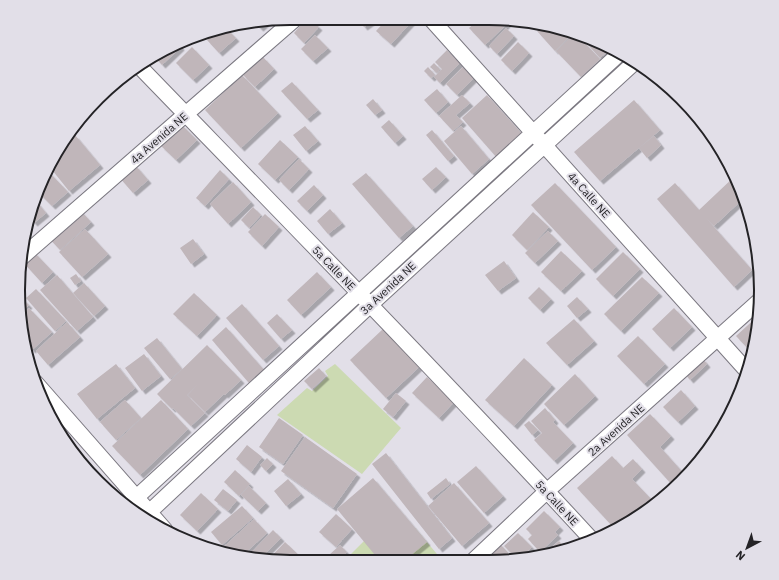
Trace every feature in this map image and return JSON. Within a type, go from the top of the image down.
[{"type":"street","name":"4a Avenida NE","points":[[27,252],[288,25]]},
{"type":"street","name":"4a Calle NE","points":[[436,25],[743,366]]},
{"type":"street","points":[[131,502],[615,57]]},
{"type":"street","name":"3a Avenida NE","points":[[148,513],[370,305],[630,66]]},
{"type":"street","name":"5a Calle NE","points":[[143,70],[370,305],[588,536]]},
{"type":"street","name":"2a Avenida NE","points":[[479,555],[547,491],[753,307]]},
{"type":"street","points":[[48,399],[130,501]]},
{"type":"green space","points":[[335,364],[401,428],[362,474],[277,415],[307,388],[312,391],[328,376],[325,371]]},
{"type":"green space","points":[[415,528],[438,555],[350,555],[364,541]]},
{"type":"building","points":[[301,25],[317,25],[319,27],[304,43],[294,33]]},
{"type":"building","points":[[382,25],[409,25],[391,44],[376,31]]},
{"type":"building","points":[[472,25],[505,26],[485,45],[469,28]]},
{"type":"building","points":[[506,28],[514,36],[497,54],[489,46]]},
{"type":"building","points":[[541,30],[569,37],[555,51],[537,31]]},
{"type":"building","points":[[230,32],[236,38],[219,53],[207,40],[210,37]]},
{"type":"building","points":[[315,35],[328,48],[313,61],[301,49]]},
{"type":"building","points":[[570,38],[585,43],[600,59],[581,77],[556,51]]},
{"type":"building","points":[[518,42],[529,53],[512,71],[501,60]]},
{"type":"building","points":[[587,44],[606,52],[600,58]]},
{"type":"building","points":[[192,47],[209,65],[193,80],[176,63]]},
{"type":"building","points":[[178,50],[162,65],[158,60]]},
{"type":"building","points":[[447,50],[460,63],[440,83],[434,77],[442,69],[435,62]]},
{"type":"building","points":[[263,57],[274,69],[255,87],[243,75]]},
{"type":"building","points":[[434,63],[440,69],[437,73],[430,67]]},
{"type":"building","points":[[428,67],[435,75],[431,78],[424,71]]},
{"type":"building","points":[[463,67],[474,78],[457,95],[446,84]]},
{"type":"building","points":[[242,75],[278,113],[241,148],[205,110]]},
{"type":"building","points":[[292,82],[318,110],[307,119],[281,91]]},
{"type":"building","points":[[437,89],[448,102],[436,113],[424,100]]},
{"type":"building","points":[[462,95],[470,103],[456,115],[463,122],[453,131],[439,116]]},
{"type":"building","points":[[487,95],[524,136],[498,159],[462,118]]},
{"type":"building","points":[[373,99],[382,110],[375,115],[366,105]]},
{"type":"building","points":[[634,100],[660,130],[600,181],[574,152]]},
{"type":"building","points":[[389,120],[403,136],[395,143],[381,127]]},
{"type":"building","points":[[182,125],[197,140],[176,160],[161,146]]},
{"type":"building","points":[[305,126],[318,141],[306,151],[293,135]]},
{"type":"building","points":[[461,126],[489,159],[472,174],[444,141]]},
{"type":"building","points":[[432,130],[454,156],[448,161],[426,135]]},
{"type":"building","points":[[75,135],[100,165],[69,191],[53,171]]},
{"type":"building","points":[[654,136],[661,145],[647,158],[639,148]]},
{"type":"building","points":[[280,140],[298,157],[275,180],[258,164]]},
{"type":"building","points":[[299,159],[309,169],[289,190],[279,180]]},
{"type":"building","points":[[135,165],[148,180],[133,193],[120,178]]},
{"type":"building","points":[[436,167],[446,177],[432,190],[422,179]]},
{"type":"building","points":[[220,170],[229,179],[205,206],[196,198]]},
{"type":"building","points":[[366,173],[413,226],[399,238],[352,184]]},
{"type":"building","points":[[51,175],[68,192],[52,206],[42,196]]},
{"type":"building","points":[[730,180],[739,203],[714,226],[706,218],[752,270],[734,287],[657,199],[675,183],[699,210]]},
{"type":"building","points":[[233,182],[251,202],[228,224],[210,204]]},
{"type":"building","points":[[555,183],[616,247],[592,270],[531,205]]},
{"type":"building","points":[[314,185],[323,195],[307,211],[297,201]]},
{"type":"building","points":[[39,205],[46,213],[34,223],[34,221]]},
{"type":"building","points":[[253,207],[261,215],[249,228],[241,220]]},
{"type":"building","points":[[79,209],[91,222],[60,250],[48,237]]},
{"type":"building","points":[[330,209],[342,223],[328,234],[317,221]]},
{"type":"building","points":[[533,212],[549,227],[527,250],[512,235]]},
{"type":"building","points":[[265,214],[279,227],[262,246],[248,232]]},
{"type":"building","points":[[85,229],[108,254],[82,277],[59,252]]},
{"type":"building","points":[[548,231],[558,241],[535,263],[525,253]]},
{"type":"building","points":[[193,239],[204,254],[191,264],[180,248]]},
{"type":"building","points":[[561,251],[582,271],[561,291],[541,272]]},
{"type":"building","points":[[34,252],[53,272],[42,283],[26,266],[27,257]]},
{"type":"building","points":[[623,252],[640,269],[613,296],[596,279]]},
{"type":"building","points":[[504,261],[516,278],[498,291],[485,275]]},
{"type":"building","points":[[317,272],[331,287],[301,315],[287,300]]},
{"type":"building","points":[[76,274],[81,281],[75,285],[70,278]]},
{"type":"building","points":[[57,275],[93,317],[77,331],[40,290]]},
{"type":"building","points":[[642,277],[659,293],[621,331],[604,314]]},
{"type":"building","points":[[84,283],[105,306],[94,316],[73,293]]},
{"type":"building","points":[[539,287],[551,299],[540,310],[528,298]]},
{"type":"building","points":[[36,289],[66,321],[55,331],[26,298]]},
{"type":"building","points":[[194,293],[217,315],[197,336],[173,314]]},
{"type":"building","points":[[577,297],[588,309],[577,318],[567,306]]},
{"type":"building","points":[[242,304],[279,346],[263,360],[226,318]]},
{"type":"building","points":[[29,308],[52,332],[32,350],[27,325],[26,310]]},
{"type":"building","points":[[674,308],[692,327],[670,348],[652,329]]},
{"type":"building","points":[[277,314],[292,330],[281,339],[267,323]]},
{"type":"building","points":[[574,319],[594,341],[567,365],[546,343]]},
{"type":"building","points":[[752,321],[748,348],[736,336]]},
{"type":"building","points":[[67,322],[80,337],[48,365],[36,351]]},
{"type":"building","points":[[226,327],[264,370],[249,383],[212,340]]},
{"type":"building","points":[[383,329],[419,367],[386,398],[350,360]]},
{"type":"building","points":[[638,336],[665,364],[644,384],[617,356]]},
{"type":"building","points":[[157,338],[182,369],[170,379],[144,348]]},
{"type":"building","points":[[207,345],[241,380],[205,412],[188,395],[198,384],[187,395],[205,413],[191,426],[157,394]]},
{"type":"building","points":[[144,354],[161,376],[142,391],[125,368]]},
{"type":"building","points":[[524,358],[552,385],[514,426],[485,400]]},
{"type":"building","points":[[702,358],[707,364],[690,380],[685,374]]},
{"type":"building","points":[[116,364],[135,388],[97,419],[77,394]]},
{"type":"building","points":[[319,368],[326,376],[312,389],[304,381]]},
{"type":"building","points":[[575,374],[595,396],[564,425],[544,404]]},
{"type":"building","points":[[427,377],[454,402],[439,418],[412,393]]},
{"type":"building","points":[[681,390],[695,406],[678,422],[663,407]]},
{"type":"building","points":[[396,393],[406,401],[393,417],[383,409]]},
{"type":"building","points":[[125,400],[141,418],[116,440],[100,422]]},
{"type":"building","points":[[161,400],[188,429],[140,475],[112,446]]},
{"type":"building","points":[[545,408],[555,420],[553,422],[573,443],[554,461],[534,440],[542,433],[531,421]]},
{"type":"building","points":[[650,414],[671,436],[660,447],[682,471],[670,483],[627,435]]},
{"type":"building","points":[[279,418],[303,435],[283,464],[259,447]]},
{"type":"building","points":[[529,421],[538,430],[532,435],[524,425]]},
{"type":"building","points":[[305,437],[357,474],[333,508],[281,471]]},
{"type":"building","points":[[247,445],[262,457],[251,472],[236,459]]},
{"type":"building","points":[[386,453],[452,538],[439,549],[372,464]]},
{"type":"building","points":[[612,456],[623,468],[633,459],[642,469],[632,479],[651,499],[661,492],[650,500],[636,510],[611,525],[577,488]]},
{"type":"building","points":[[267,458],[273,464],[266,471],[260,465]]},
{"type":"building","points":[[476,466],[503,496],[484,513],[457,482]]},
{"type":"building","points":[[235,470],[250,484],[239,496],[224,482]]},
{"type":"building","points":[[373,478],[427,542],[411,555],[375,555],[337,509]]},
{"type":"building","points":[[446,478],[450,484],[431,499],[427,493]]},
{"type":"building","points":[[288,479],[301,494],[286,506],[274,491]]},
{"type":"building","points":[[454,483],[489,523],[462,546],[428,506]]},
{"type":"building","points":[[249,486],[266,503],[258,511],[241,495]]},
{"type":"building","points":[[223,489],[237,500],[228,511],[214,500]]},
{"type":"building","points":[[201,493],[218,509],[197,531],[180,515]]},
{"type":"building","points":[[242,506],[253,518],[222,545],[211,532]]},
{"type":"building","points":[[544,511],[560,527],[555,532],[558,535],[542,550],[539,550],[528,539],[532,535],[526,529]]},
{"type":"building","points":[[336,514],[352,529],[336,547],[319,532]]},
{"type":"building","points":[[254,519],[267,533],[247,552],[224,547]]},
{"type":"building","points":[[273,530],[281,538],[265,554],[251,552]]},
{"type":"building","points":[[518,533],[532,547],[526,553],[512,554],[504,546]]},
{"type":"building","points":[[559,541],[562,545],[558,546],[551,548]]},
{"type":"building","points":[[285,542],[299,555],[290,555],[274,554]]},
{"type":"building","points":[[499,543],[509,554],[489,555],[486,555]]},
{"type":"building","points":[[340,545],[347,552],[344,555],[329,555]]}]
